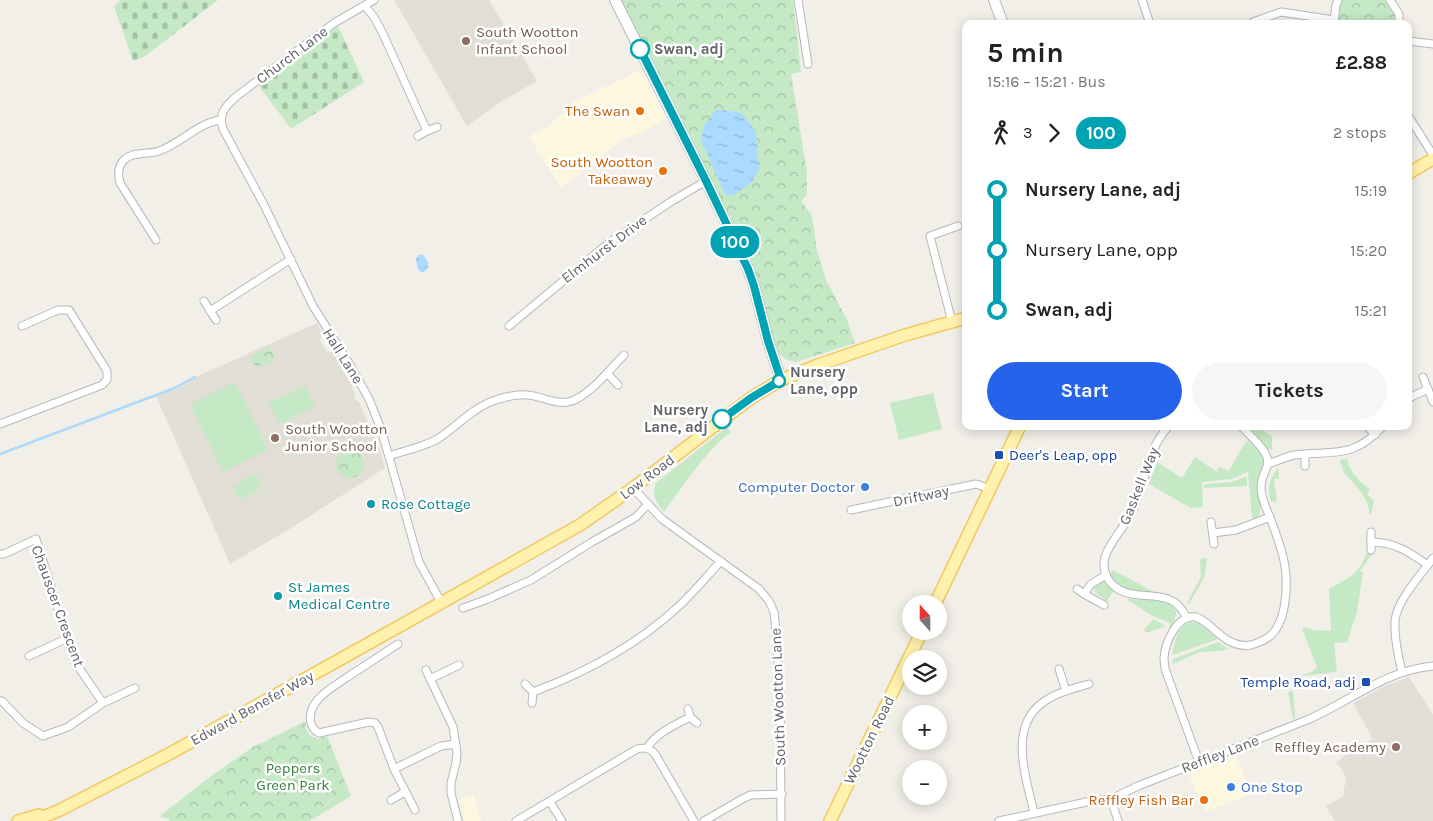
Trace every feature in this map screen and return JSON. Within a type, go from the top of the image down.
[{"type":"main road","points":[[1412,171],[1433,160]]},
{"type":"main road","name":"Low Road","points":[[442,602],[580,524],[633,488],[751,398],[781,380],[815,366],[905,335],[962,319]]},
{"type":"main road","points":[[939,595],[1018,430]]},
{"type":"main road","name":"Edward Benefer Way","points":[[33,821],[60,810],[219,726],[442,602]]},
{"type":"main road","name":"Wootton Road","points":[[830,821],[918,640]]},
{"type":"main road","name":"Edward Benefer Way","points":[[18,821],[60,810]]},
{"type":"street","name":"Church Lane","points":[[221,120],[223,110],[237,96],[334,23],[374,0]]},
{"type":"street","points":[[615,0],[748,269],[770,350],[781,380]]},
{"type":"street","points":[[798,0],[808,64]]},
{"type":"street","points":[[994,0],[1002,20]]},
{"type":"street","points":[[1142,0],[1149,20]]},
{"type":"street","points":[[1390,0],[1399,14],[1399,20]]},
{"type":"street","points":[[1334,20],[1335,1]]},
{"type":"street","points":[[365,6],[384,34],[427,132]]},
{"type":"street","points":[[1259,20],[1281,12],[1323,20]]},
{"type":"street","points":[[1412,41],[1433,44]]},
{"type":"street","points":[[156,240],[120,183],[119,166],[128,156],[166,148],[204,124],[221,120]]},
{"type":"street","name":"Hall Lane","points":[[221,120],[223,129],[264,205],[321,320],[369,398],[378,419],[419,562],[442,602]]},
{"type":"street","points":[[1412,122],[1433,156]]},
{"type":"street","points":[[418,136],[437,127]]},
{"type":"street","name":"Elmhurst Drive","points":[[509,326],[610,242],[651,214],[706,181]]},
{"type":"street","points":[[952,322],[930,236],[958,226]]},
{"type":"street","points":[[210,311],[291,260]]},
{"type":"street","points":[[204,301],[216,320]]},
{"type":"street","points":[[0,424],[102,386],[107,380],[107,371],[69,310],[58,310],[22,326]]},
{"type":"street","points":[[389,456],[438,438],[476,410],[508,396],[528,395],[554,402],[572,401],[588,391],[624,355]]},
{"type":"street","points":[[607,373],[618,384]]},
{"type":"street","points":[[1423,376],[1433,402]]},
{"type":"street","points":[[1412,397],[1428,389]]},
{"type":"street","name":"Gaskell Way","points":[[1106,575],[1105,555],[1129,519],[1156,444],[1166,430]]},
{"type":"street","points":[[1199,762],[1167,679],[1164,660],[1170,638],[1180,623],[1187,618],[1196,617],[1204,621],[1231,643],[1240,646],[1256,644],[1272,634],[1282,619],[1286,597],[1287,578],[1282,548],[1261,493],[1262,480],[1268,464],[1266,454],[1245,430]]},
{"type":"street","points":[[1371,430],[1375,435]]},
{"type":"street","points":[[1268,464],[1294,455],[1342,452],[1354,449],[1379,430]]},
{"type":"street","points":[[1305,455],[1305,466]]},
{"type":"street","name":"Driftway","points":[[851,510],[976,484],[990,489]]},
{"type":"street","name":"South Wootton Lane","points":[[633,488],[662,519],[758,589],[774,612],[780,686],[782,821]]},
{"type":"street","points":[[467,605],[511,590],[590,538],[636,517],[648,504]]},
{"type":"street","points":[[1212,533],[1236,530],[1270,518]]},
{"type":"street","points":[[1211,522],[1214,544]]},
{"type":"street","points":[[1371,532],[1371,550]]},
{"type":"street","name":"Chauscer Crescent","points":[[0,554],[4,554],[38,538],[75,662],[103,703]]},
{"type":"street","points":[[1371,542],[1382,542],[1402,548],[1428,565]]},
{"type":"street","points":[[1402,672],[1395,620],[1404,596],[1433,558]]},
{"type":"street","points":[[534,692],[583,671],[633,642],[678,606],[721,561]]},
{"type":"street","points":[[1104,605],[1081,592],[1106,575],[1111,583],[1123,592],[1161,598],[1176,603],[1187,618]]},
{"type":"street","points":[[29,656],[68,638]]},
{"type":"street","points":[[398,644],[329,690],[314,704],[311,720],[314,729],[319,733],[364,722],[375,723],[394,769],[415,810]]},
{"type":"street","points":[[430,679],[459,665]]},
{"type":"street","name":"Reffley Lane","points":[[999,821],[1091,801],[1111,799],[1138,786],[1324,713],[1384,679],[1420,667],[1433,666]]},
{"type":"street","points":[[1059,668],[1066,691]]},
{"type":"street","points":[[426,670],[453,727],[456,744],[456,763],[451,783],[451,793],[458,821]]},
{"type":"street","points":[[525,684],[534,692]]},
{"type":"street","points":[[1034,813],[1022,753],[1022,733],[1040,705],[1055,695],[1089,684]]},
{"type":"street","points":[[0,701],[23,723],[43,736],[68,727],[103,703],[135,688]]},
{"type":"street","points":[[532,702],[534,692]]},
{"type":"street","points":[[688,708],[690,717],[697,723]]},
{"type":"street","points":[[647,748],[650,742],[657,736],[690,717]]},
{"type":"street","points":[[394,769],[441,746],[456,744]]},
{"type":"street","points":[[516,821],[643,747],[656,754],[694,821]]},
{"type":"street","points":[[391,800],[406,792]]},
{"type":"street","points":[[704,821],[751,795],[782,794]]},
{"type":"street","points":[[1111,799],[1118,821]]},
{"type":"street","points":[[550,802],[562,821]]},
{"type":"shaded area","name":"South Wootton Infant School","points":[[394,0],[489,0],[537,81],[500,102],[467,126]]},
{"type":"shaded area","points":[[642,69],[667,120],[663,120],[647,130],[620,141],[561,187],[529,137],[549,126],[576,101]]},
{"type":"shaded area","name":"South Wootton Junior School","points":[[317,323],[322,333],[320,340],[326,351],[333,352],[355,392],[354,396],[359,402],[379,447],[385,468],[291,528],[230,564],[156,396]]},
{"type":"shaded area","name":"Reffley Academy","points":[[1409,677],[1433,715],[1433,821],[1335,821],[1326,806],[1344,796],[1344,787],[1347,781],[1341,768],[1336,763],[1345,755],[1373,739],[1353,703],[1383,687]]},
{"type":"shaded area","points":[[1236,755],[1251,794],[1205,812],[1189,774]]},
{"type":"shaded area","points":[[474,794],[481,821],[465,821],[459,800]]},
{"type":"green space","points":[[121,0],[218,0],[144,57],[133,61],[114,6]]},
{"type":"green space","points":[[617,0],[793,0],[801,72],[791,74],[807,173],[807,195],[801,201],[812,216],[817,251],[826,280],[847,320],[855,343],[796,362],[782,357],[771,338],[730,220],[731,216],[727,215]]},
{"type":"green space","points":[[1343,0],[1385,0],[1396,16],[1396,20],[1339,20],[1340,4]]},
{"type":"green space","points":[[338,26],[364,82],[291,129],[259,86]]},
{"type":"green space","points":[[270,348],[276,359],[260,366],[250,362],[252,356]]},
{"type":"green space","points":[[235,382],[268,450],[223,472],[190,404]]},
{"type":"green space","points":[[305,386],[315,407],[279,424],[269,403]]},
{"type":"green space","points":[[933,393],[942,429],[899,440],[890,403]]},
{"type":"green space","points":[[727,427],[731,433],[706,456],[664,512],[655,498],[656,483]]},
{"type":"green space","points":[[1252,430],[1262,430],[1272,436],[1272,450],[1268,449]]},
{"type":"green space","points":[[1248,440],[1260,453],[1264,461],[1258,486],[1261,508],[1255,520],[1252,517],[1248,472],[1232,479],[1202,482],[1203,507],[1191,508],[1149,484],[1157,462],[1182,478],[1195,457],[1217,472],[1219,467],[1229,471]]},
{"type":"green space","points":[[350,450],[360,454],[364,464],[360,474],[350,478],[340,474],[336,464],[340,454]]},
{"type":"green space","points":[[1347,459],[1350,468],[1356,476],[1370,489],[1367,494],[1374,501],[1371,514],[1369,514],[1369,508],[1364,496],[1343,471],[1340,460]]},
{"type":"green space","points":[[1278,468],[1279,479],[1274,479],[1277,501],[1271,502],[1270,484]]},
{"type":"green space","points":[[255,473],[262,486],[241,499],[238,495],[236,496],[233,487],[242,482],[241,480],[244,478],[245,480]]},
{"type":"green space","points":[[1247,477],[1247,486],[1204,488],[1205,484],[1231,482]]},
{"type":"green space","points":[[1366,554],[1372,554],[1360,571],[1363,572],[1357,612],[1347,642],[1334,643],[1337,672],[1301,676],[1313,671],[1317,667],[1302,629],[1305,627],[1313,630],[1331,631],[1329,589],[1356,571]]},
{"type":"green space","points":[[1207,558],[1204,578],[1189,604],[1187,603],[1201,577],[1200,559]]},
{"type":"green space","points":[[1113,570],[1154,592],[1153,594],[1133,592],[1118,586],[1109,575]]},
{"type":"green space","points":[[1098,581],[1105,583],[1114,590],[1107,601],[1095,592],[1094,586]]},
{"type":"green space","points":[[1129,598],[1157,600],[1170,605],[1176,614],[1170,630],[1170,623],[1153,616],[1128,600]]},
{"type":"green space","points":[[1153,619],[1166,626],[1147,633],[1144,630]]},
{"type":"green space","points":[[1190,622],[1198,622],[1218,639],[1172,655],[1179,632]]},
{"type":"green space","points":[[1218,642],[1228,649],[1200,652],[1172,664],[1173,659]]},
{"type":"green space","points":[[1293,691],[1295,718],[1293,719],[1288,692]]},
{"type":"green space","name":"Peppers Green Park","points":[[306,721],[306,730],[312,736],[317,739],[327,736],[351,796],[310,821],[170,821],[160,816],[207,779],[253,747]]},
{"type":"water","points":[[715,110],[741,113],[756,131],[759,170],[751,183],[732,196],[725,194],[701,142],[703,127]]},
{"type":"water","points":[[420,254],[428,262],[428,268],[424,272],[421,272],[417,266],[416,258]]},
{"type":"waterway","points":[[0,454],[172,389],[195,377]]},
{"type":"bus line","name":"100","points":[[640,49],[748,269],[773,359],[781,380],[751,398],[722,419]]},
{"type":"place","name":"South Wootton Infant School","points":[[466,41]]},
{"type":"place","name":"Swan, adj","points":[[640,49]]},
{"type":"place","name":"The Swan","points":[[640,111]]},
{"type":"place","name":"South Wootton Takeaway","points":[[663,171]]},
{"type":"place","name":"Nursery Lane, opp","points":[[779,381]]},
{"type":"place","name":"Nursery Lane, adj","points":[[722,419]]},
{"type":"place","name":"South Wootton Junior School","points":[[275,438]]},
{"type":"place","name":"Deer's Leap, opp","points":[[999,455]]},
{"type":"place","name":"Computer Doctor","points":[[865,487]]},
{"type":"place","name":"Rose Cottage","points":[[371,504]]},
{"type":"place","name":"St James Medical Centre","points":[[278,596]]},
{"type":"place","name":"Temple Road, adj","points":[[1366,682]]},
{"type":"place","name":"Reffley Academy","points":[[1396,747]]},
{"type":"place","name":"One Stop","points":[[1231,787]]},
{"type":"place","name":"Reffley Fish Bar","points":[[1204,800]]}]
